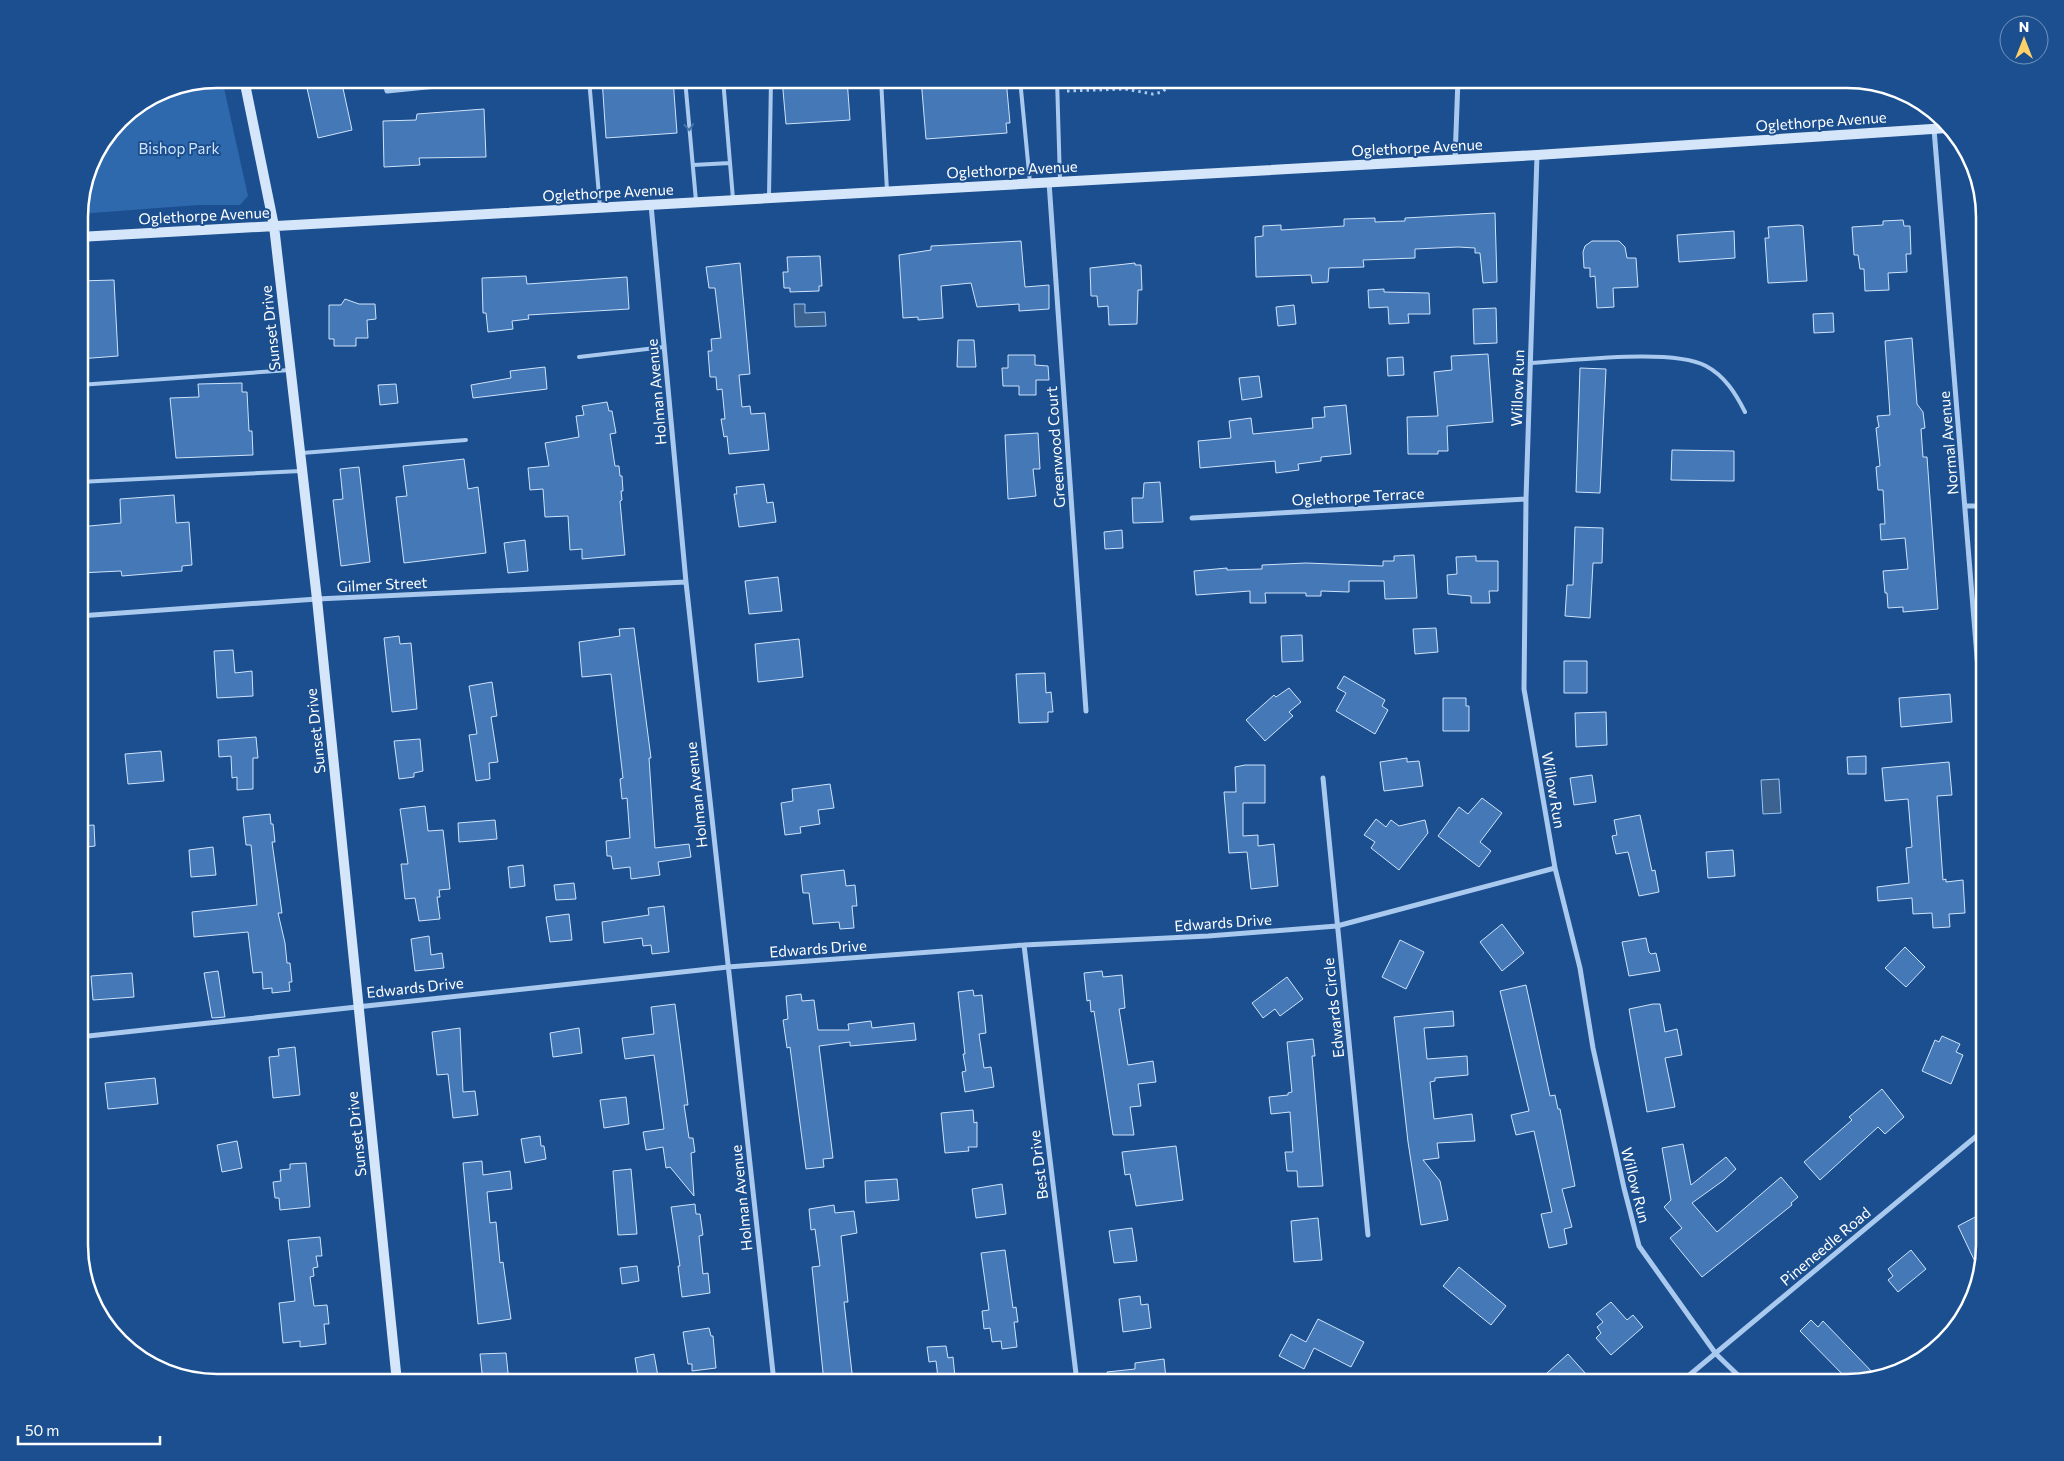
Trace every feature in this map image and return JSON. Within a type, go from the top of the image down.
[{"type":"main road","name":"Sunset Drive","points":[[246,88],[274,226],[317,599],[396,1374]]},
{"type":"main road","name":"Oglethorpe Avenue","points":[[88,236],[1537,155],[1942,128]]},
{"type":"street","points":[[386,88],[387,91],[417,88]]},
{"type":"street","points":[[1455,159],[1458,88]]},
{"type":"street","name":"Normal Avenue","points":[[1934,129],[1977,650]]},
{"type":"street","name":"Willow Run","points":[[1537,155],[1526,499],[1524,689],[1555,868],[1580,968],[1593,1048],[1622,1180],[1639,1246],[1716,1354],[1737,1374]]},
{"type":"street","name":"Greenwood Court","points":[[1048,182],[1086,710]]},
{"type":"street","name":"Holman Avenue","points":[[651,205],[686,582],[773,1374]]},
{"type":"street","name":"Oglethorpe Terrace","points":[[1192,518],[1526,499]]},
{"type":"street","points":[[1966,506],[1977,506]]},
{"type":"street","name":"Gilmer Street","points":[[88,615],[317,599],[686,582]]},
{"type":"street","name":"Edwards Circle","points":[[1323,778],[1368,1235]]},
{"type":"street","name":"Edwards Drive","points":[[88,1036],[728,967],[1024,945],[1208,936],[1337,926],[1555,868]]},
{"type":"street","name":"Best Drive","points":[[1024,945],[1076,1374]]},
{"type":"street","name":"Pineneedle Road","points":[[1690,1374],[1977,1136]]},
{"type":"lane","points":[[590,88],[600,208]]},
{"type":"lane","points":[[686,88],[696,203]]},
{"type":"lane","points":[[724,88],[734,201]]},
{"type":"lane","points":[[769,198],[771,88]]},
{"type":"lane","points":[[881,88],[887,191]]},
{"type":"lane","points":[[1021,88],[1030,183]]},
{"type":"lane","points":[[1058,88],[1060,181]]},
{"type":"lane","points":[[693,165],[730,163]]},
{"type":"lane","points":[[579,357],[664,347]]},
{"type":"lane","points":[[1530,363],[1681,357],[1707,366],[1733,388],[1745,412]]},
{"type":"lane","points":[[88,385],[290,370]]},
{"type":"lane","points":[[299,453],[466,440]]},
{"type":"lane","points":[[88,482],[302,471]]},
{"type":"path","points":[[1058,91],[1125,89],[1153,94],[1162,92],[1167,88]]},
{"type":"green space","name":"Bishop Park","points":[[224,88],[248,196],[240,205],[198,205],[88,213],[90,191],[97,167],[109,145],[125,125],[145,109],[175,94],[199,89]]},
{"type":"shaded area","points":[[794,304],[805,304],[805,313],[825,312],[826,326],[795,327]]},
{"type":"shaded area","points":[[1779,779],[1781,813],[1763,814],[1761,780]]},
{"type":"building","points":[[307,88],[343,88],[352,130],[318,138]]},
{"type":"building","points":[[603,88],[674,88],[677,133],[606,138]]},
{"type":"building","points":[[783,88],[848,88],[850,120],[786,124]]},
{"type":"building","points":[[922,88],[1007,88],[1010,123],[1006,123],[1007,133],[926,139]]},
{"type":"building","points":[[484,109],[486,157],[419,158],[420,165],[384,167],[383,121],[416,120],[417,114]]},
{"type":"building","points":[[1495,213],[1497,282],[1483,283],[1480,253],[1475,253],[1475,248],[1458,247],[1415,249],[1415,258],[1363,260],[1364,267],[1329,268],[1328,282],[1312,283],[1311,275],[1256,277],[1255,237],[1263,236],[1263,226],[1281,225],[1281,230],[1344,226],[1344,219],[1375,218],[1375,222],[1405,221],[1405,218]]},
{"type":"building","points":[[1903,220],[1904,226],[1910,226],[1911,254],[1906,254],[1907,272],[1888,273],[1889,290],[1865,291],[1864,269],[1860,269],[1858,255],[1854,255],[1852,227],[1883,225],[1883,221]]},
{"type":"building","points":[[1803,226],[1807,281],[1768,283],[1765,238],[1769,238],[1768,227]]},
{"type":"building","points":[[1734,231],[1735,258],[1679,262],[1677,235]]},
{"type":"building","points":[[1021,241],[1025,287],[1049,285],[1049,309],[1019,311],[1019,304],[977,307],[971,283],[941,286],[943,318],[918,320],[918,317],[903,318],[899,255],[931,250],[931,246]]},
{"type":"building","points":[[1592,241],[1619,241],[1625,247],[1627,258],[1636,258],[1638,287],[1613,288],[1614,307],[1597,308],[1595,276],[1590,277],[1590,268],[1584,268],[1583,252],[1585,246]]},
{"type":"building","points":[[820,256],[822,286],[819,286],[819,291],[790,292],[790,288],[784,288],[783,272],[788,272],[787,257]]},
{"type":"building","points":[[740,263],[750,374],[739,375],[742,407],[750,406],[751,414],[765,413],[769,450],[729,454],[727,436],[724,437],[721,419],[725,419],[722,389],[717,390],[716,377],[710,377],[708,351],[712,351],[711,339],[721,338],[715,288],[709,288],[706,267]]},
{"type":"building","points":[[1135,263],[1135,265],[1141,265],[1142,290],[1138,290],[1137,324],[1109,325],[1108,306],[1098,307],[1097,296],[1091,296],[1090,268]]},
{"type":"building","points":[[526,276],[527,284],[627,277],[629,309],[528,315],[529,319],[512,321],[513,329],[488,332],[486,313],[483,313],[482,278]]},
{"type":"building","points":[[114,280],[118,356],[88,358],[88,281]]},
{"type":"building","points":[[1384,289],[1384,292],[1429,293],[1430,314],[1408,314],[1409,323],[1389,324],[1388,307],[1369,308],[1368,290]]},
{"type":"building","points":[[345,299],[359,304],[375,304],[376,319],[367,320],[368,338],[356,338],[356,346],[334,346],[334,339],[329,339],[329,305],[341,305]]},
{"type":"building","points":[[1294,305],[1296,324],[1278,326],[1276,307]]},
{"type":"building","points":[[1496,308],[1497,343],[1474,344],[1473,309]]},
{"type":"building","points":[[1833,313],[1834,332],[1814,333],[1813,314]]},
{"type":"building","points":[[1912,338],[1917,404],[1923,412],[1925,428],[1921,429],[1923,457],[1927,457],[1938,609],[1903,612],[1903,607],[1888,608],[1887,593],[1885,593],[1883,571],[1908,569],[1905,538],[1881,540],[1880,524],[1885,524],[1883,490],[1878,490],[1876,467],[1880,466],[1876,428],[1879,427],[1877,416],[1890,415],[1885,341]]},
{"type":"building","points":[[958,340],[974,340],[976,367],[957,367]]},
{"type":"building","points":[[1488,354],[1493,422],[1447,426],[1448,451],[1438,451],[1438,454],[1408,454],[1407,417],[1438,416],[1434,372],[1452,370],[1451,356]]},
{"type":"building","points":[[1008,355],[1035,355],[1035,365],[1048,366],[1049,380],[1036,380],[1036,395],[1019,395],[1019,386],[1003,386],[1002,368],[1008,368]]},
{"type":"building","points":[[1403,357],[1404,375],[1388,376],[1387,358]]},
{"type":"building","points":[[545,367],[547,389],[473,398],[471,385],[511,378],[510,371]]},
{"type":"building","points":[[1580,368],[1606,369],[1600,493],[1576,492]]},
{"type":"building","points":[[1259,376],[1262,397],[1242,400],[1239,378]]},
{"type":"building","points":[[242,383],[242,392],[247,392],[249,431],[252,431],[253,455],[176,458],[170,398],[199,397],[198,384]]},
{"type":"building","points":[[396,384],[398,403],[380,405],[378,385]]},
{"type":"building","points":[[607,402],[609,411],[612,411],[616,433],[610,434],[615,466],[619,466],[620,476],[622,476],[623,491],[621,491],[622,500],[620,501],[625,555],[582,559],[582,549],[570,550],[568,516],[545,517],[543,489],[530,490],[528,468],[549,466],[545,443],[579,437],[576,416],[584,415],[582,406]]},
{"type":"building","points":[[1346,405],[1351,454],[1321,457],[1321,461],[1298,464],[1299,470],[1276,473],[1275,461],[1200,468],[1198,441],[1231,438],[1229,421],[1251,418],[1253,434],[1313,428],[1312,418],[1325,417],[1324,407]]},
{"type":"building","points":[[1038,433],[1040,469],[1033,469],[1036,496],[1008,499],[1005,435]]},
{"type":"building","points":[[1672,450],[1734,451],[1734,481],[1671,480]]},
{"type":"building","points":[[464,459],[468,489],[478,487],[486,553],[404,563],[396,497],[407,496],[403,466]]},
{"type":"building","points":[[359,467],[370,562],[341,566],[333,500],[343,499],[340,469]]},
{"type":"building","points":[[1160,482],[1163,522],[1133,523],[1132,498],[1143,498],[1144,483]]},
{"type":"building","points":[[764,484],[767,503],[773,502],[776,522],[739,527],[734,494],[737,494],[736,487]]},
{"type":"building","points":[[174,495],[176,523],[189,522],[192,565],[182,566],[182,571],[122,576],[121,571],[88,573],[88,526],[121,523],[120,499]]},
{"type":"building","points":[[1575,527],[1603,528],[1602,563],[1593,563],[1590,618],[1565,616],[1567,585],[1573,585]]},
{"type":"building","points":[[1122,530],[1123,548],[1105,549],[1104,532]]},
{"type":"building","points":[[525,540],[528,571],[508,573],[504,543]]},
{"type":"building","points":[[1414,555],[1417,598],[1385,599],[1384,581],[1349,581],[1349,592],[1321,591],[1321,596],[1306,596],[1306,593],[1265,593],[1266,603],[1250,603],[1250,591],[1196,595],[1194,571],[1227,568],[1227,570],[1262,569],[1262,565],[1306,563],[1383,566],[1383,561],[1394,561],[1394,556]]},
{"type":"building","points":[[1476,556],[1476,561],[1498,561],[1498,591],[1489,591],[1490,603],[1471,603],[1471,596],[1448,594],[1447,575],[1457,574],[1456,557]]},
{"type":"building","points":[[778,577],[782,611],[749,614],[745,581]]},
{"type":"building","points":[[634,628],[651,758],[649,758],[655,848],[689,844],[691,857],[658,862],[660,875],[631,879],[630,867],[613,869],[611,856],[607,856],[606,841],[630,838],[627,798],[622,799],[620,779],[623,778],[611,674],[582,677],[579,642],[620,636],[619,629]]},
{"type":"building","points":[[1436,628],[1438,652],[1415,654],[1413,629]]},
{"type":"building","points":[[1302,635],[1303,661],[1282,662],[1281,636]]},
{"type":"building","points":[[399,636],[400,644],[411,643],[417,709],[392,712],[384,638]]},
{"type":"building","points":[[799,639],[803,677],[758,682],[755,644]]},
{"type":"building","points":[[233,650],[235,673],[252,671],[253,696],[217,698],[214,651]]},
{"type":"building","points":[[1564,661],[1587,661],[1587,693],[1564,693]]},
{"type":"building","points":[[1045,673],[1046,693],[1051,692],[1053,712],[1048,712],[1048,722],[1019,723],[1016,674]]},
{"type":"building","points":[[1344,676],[1385,700],[1382,706],[1388,710],[1375,734],[1336,711],[1346,693],[1337,688]]},
{"type":"building","points":[[492,682],[497,716],[491,717],[498,762],[489,763],[490,779],[476,781],[469,735],[477,734],[469,686]]},
{"type":"building","points":[[1289,688],[1301,702],[1289,712],[1293,716],[1265,741],[1246,720],[1274,695],[1276,697]]},
{"type":"building","points":[[1950,694],[1952,722],[1901,727],[1899,698]]},
{"type":"building","points":[[1443,698],[1466,698],[1466,706],[1469,706],[1469,731],[1443,731]]},
{"type":"building","points":[[1606,712],[1607,745],[1576,747],[1575,713]]},
{"type":"building","points":[[256,737],[258,758],[253,758],[253,789],[237,790],[237,777],[232,778],[231,756],[219,757],[218,740]]},
{"type":"building","points":[[420,739],[423,771],[414,773],[414,777],[399,779],[394,741]]},
{"type":"building","points":[[161,751],[164,781],[128,784],[125,754]]},
{"type":"building","points":[[1866,756],[1866,774],[1848,774],[1847,757]]},
{"type":"building","points":[[1407,758],[1407,762],[1419,761],[1423,786],[1384,791],[1380,762]]},
{"type":"building","points":[[1949,762],[1952,795],[1937,796],[1943,880],[1946,879],[1946,882],[1963,880],[1965,913],[1949,914],[1950,927],[1933,928],[1932,913],[1913,914],[1912,898],[1878,901],[1877,887],[1909,883],[1906,848],[1912,847],[1908,799],[1885,801],[1882,768]]},
{"type":"building","points":[[1265,765],[1265,803],[1243,803],[1243,836],[1258,835],[1258,846],[1274,844],[1278,886],[1251,889],[1247,852],[1229,853],[1224,792],[1236,792],[1235,767]]},
{"type":"building","points":[[1592,775],[1596,802],[1574,805],[1570,778]]},
{"type":"building","points":[[830,784],[834,808],[818,810],[820,824],[800,827],[801,833],[785,835],[781,803],[793,801],[792,789]]},
{"type":"building","points":[[1482,798],[1502,813],[1480,842],[1491,851],[1479,867],[1438,836],[1459,807],[1468,814]]},
{"type":"building","points":[[425,806],[428,831],[443,830],[450,889],[439,890],[440,897],[437,897],[440,919],[419,921],[415,898],[405,899],[401,864],[408,864],[400,809]]},
{"type":"building","points":[[270,814],[271,824],[273,824],[275,842],[272,842],[282,913],[278,913],[285,943],[287,963],[290,963],[292,982],[289,982],[290,991],[272,993],[272,988],[263,989],[262,972],[253,973],[248,932],[194,937],[192,912],[257,905],[251,845],[246,845],[243,817]]},
{"type":"building","points":[[1640,815],[1652,871],[1655,870],[1659,892],[1639,896],[1628,852],[1616,854],[1612,836],[1617,835],[1614,820]]},
{"type":"building","points":[[1376,819],[1386,827],[1391,820],[1399,826],[1425,820],[1428,833],[1399,870],[1371,848],[1375,842],[1364,835]]},
{"type":"building","points":[[495,820],[497,839],[459,842],[458,823]]},
{"type":"building","points":[[88,825],[94,825],[95,846],[88,847]]},
{"type":"building","points":[[213,847],[216,875],[191,877],[189,850]]},
{"type":"building","points":[[1733,850],[1735,876],[1708,878],[1706,852]]},
{"type":"building","points":[[523,865],[525,886],[510,888],[508,867]]},
{"type":"building","points":[[844,870],[846,886],[855,885],[857,906],[852,906],[854,928],[840,929],[839,922],[813,924],[809,893],[803,893],[801,875]]},
{"type":"building","points":[[574,883],[576,899],[556,900],[554,885]]},
{"type":"building","points":[[664,906],[669,952],[652,954],[651,945],[643,946],[642,938],[604,943],[602,922],[649,915],[648,908]]},
{"type":"building","points":[[569,914],[572,940],[550,942],[546,917]]},
{"type":"building","points":[[1502,924],[1524,953],[1502,971],[1480,942]]},
{"type":"building","points":[[429,936],[431,955],[442,953],[444,968],[415,971],[411,939]]},
{"type":"building","points":[[1646,938],[1649,952],[1651,954],[1656,953],[1660,971],[1629,976],[1622,942]]},
{"type":"building","points":[[1400,940],[1424,952],[1406,989],[1382,977]]},
{"type":"building","points":[[1905,947],[1925,967],[1906,987],[1885,968]]},
{"type":"building","points":[[218,971],[225,1017],[212,1018],[204,973]]},
{"type":"building","points":[[1102,971],[1103,977],[1122,975],[1125,1008],[1119,1009],[1128,1065],[1153,1061],[1156,1082],[1138,1084],[1141,1106],[1130,1107],[1134,1135],[1113,1135],[1094,1011],[1091,1012],[1090,1000],[1087,1001],[1084,973]]},
{"type":"building","points":[[132,973],[134,997],[93,1000],[91,976]]},
{"type":"building","points":[[1287,977],[1303,999],[1280,1016],[1275,1009],[1263,1018],[1252,1003]]},
{"type":"building","points":[[1526,985],[1550,1096],[1555,1095],[1558,1109],[1560,1109],[1575,1186],[1562,1189],[1572,1227],[1564,1229],[1567,1244],[1549,1248],[1541,1214],[1552,1212],[1534,1131],[1516,1135],[1511,1115],[1529,1111],[1500,991]]},
{"type":"building","points":[[973,990],[974,996],[982,995],[986,1033],[979,1034],[984,1068],[991,1067],[994,1087],[965,1092],[962,1072],[966,1071],[963,1054],[965,1054],[958,992]]},
{"type":"building","points":[[801,994],[802,1001],[814,1000],[818,1030],[849,1030],[848,1024],[871,1021],[872,1028],[914,1023],[916,1040],[850,1046],[850,1042],[819,1046],[833,1158],[823,1159],[824,1167],[806,1169],[790,1047],[787,1048],[783,1020],[788,1019],[786,996]]},
{"type":"building","points":[[675,1004],[688,1105],[684,1105],[689,1138],[693,1138],[695,1152],[691,1153],[694,1196],[670,1167],[666,1168],[663,1147],[646,1150],[643,1132],[664,1129],[654,1055],[625,1059],[622,1038],[654,1034],[651,1007]]},
{"type":"building","points":[[1660,1004],[1665,1032],[1677,1029],[1682,1055],[1665,1058],[1675,1107],[1647,1112],[1629,1009]]},
{"type":"building","points":[[1453,1011],[1454,1026],[1424,1028],[1427,1059],[1467,1056],[1468,1075],[1435,1078],[1435,1081],[1430,1082],[1434,1119],[1472,1114],[1475,1141],[1437,1143],[1439,1158],[1423,1160],[1440,1181],[1448,1220],[1421,1225],[1408,1142],[1394,1017]]},
{"type":"building","points":[[460,1028],[463,1092],[475,1091],[478,1115],[453,1118],[448,1074],[437,1075],[432,1032]]},
{"type":"building","points":[[579,1028],[582,1053],[553,1057],[550,1033]]},
{"type":"building","points":[[1942,1036],[1960,1044],[1956,1052],[1963,1055],[1951,1084],[1922,1071],[1935,1040],[1939,1042]]},
{"type":"building","points":[[1313,1039],[1315,1056],[1312,1056],[1323,1186],[1298,1187],[1297,1171],[1287,1171],[1285,1152],[1293,1152],[1290,1112],[1271,1114],[1269,1097],[1288,1095],[1288,1093],[1292,1092],[1287,1042]]},
{"type":"building","points":[[295,1047],[300,1095],[273,1098],[269,1057],[279,1056],[278,1049]]},
{"type":"building","points":[[155,1078],[158,1104],[108,1109],[105,1083]]},
{"type":"building","points":[[1882,1089],[1904,1117],[1885,1134],[1878,1127],[1820,1180],[1804,1162],[1852,1120],[1849,1117]]},
{"type":"building","points":[[626,1097],[629,1124],[604,1128],[600,1100]]},
{"type":"building","points":[[973,1110],[974,1123],[977,1122],[977,1147],[968,1147],[969,1151],[945,1153],[941,1113]]},
{"type":"building","points":[[540,1136],[541,1146],[544,1146],[546,1159],[525,1163],[521,1139]]},
{"type":"building","points":[[237,1141],[242,1168],[222,1172],[217,1145]]},
{"type":"building","points":[[1683,1144],[1691,1185],[1726,1157],[1736,1169],[1692,1203],[1717,1232],[1781,1177],[1798,1197],[1791,1203],[1792,1205],[1702,1277],[1670,1238],[1682,1228],[1664,1207],[1671,1200],[1662,1148]]},
{"type":"building","points":[[1176,1146],[1183,1200],[1136,1206],[1130,1174],[1125,1175],[1122,1152]]},
{"type":"building","points":[[482,1161],[483,1175],[510,1171],[512,1189],[487,1192],[490,1223],[496,1222],[500,1263],[503,1262],[511,1319],[478,1324],[463,1163]]},
{"type":"building","points":[[306,1163],[310,1207],[280,1210],[279,1198],[275,1198],[273,1182],[281,1181],[280,1170],[290,1169],[290,1164]]},
{"type":"building","points":[[631,1169],[637,1234],[618,1235],[613,1171]]},
{"type":"building","points":[[897,1179],[899,1200],[866,1203],[865,1181]]},
{"type":"building","points":[[1002,1184],[1006,1214],[976,1218],[972,1189]]},
{"type":"building","points":[[695,1204],[696,1214],[700,1214],[703,1235],[699,1236],[703,1274],[708,1273],[710,1293],[682,1297],[678,1266],[680,1266],[671,1207]]},
{"type":"building","points":[[834,1205],[835,1213],[854,1211],[857,1233],[841,1236],[848,1302],[844,1302],[852,1374],[823,1374],[812,1267],[820,1266],[815,1229],[811,1230],[809,1209]]},
{"type":"building","points":[[1977,1216],[1975,1262],[1958,1226]]},
{"type":"building","points":[[1318,1218],[1322,1260],[1294,1262],[1291,1221]]},
{"type":"building","points":[[1132,1228],[1137,1261],[1114,1263],[1109,1231]]},
{"type":"building","points":[[320,1237],[322,1256],[316,1256],[318,1267],[313,1268],[314,1276],[310,1277],[314,1306],[327,1305],[329,1324],[324,1324],[326,1344],[300,1347],[300,1341],[283,1343],[279,1303],[295,1301],[288,1240]]},
{"type":"building","points":[[1005,1250],[1013,1308],[1016,1307],[1018,1322],[1014,1322],[1017,1347],[1002,1349],[1001,1341],[992,1342],[990,1328],[984,1329],[982,1311],[989,1310],[981,1253]]},
{"type":"building","points":[[1911,1250],[1926,1269],[1898,1292],[1888,1280],[1893,1276],[1888,1269]]},
{"type":"building","points":[[637,1266],[639,1281],[622,1284],[620,1268]]},
{"type":"building","points":[[1459,1267],[1506,1306],[1491,1325],[1443,1286]]},
{"type":"building","points":[[1140,1296],[1141,1305],[1148,1304],[1151,1328],[1123,1332],[1119,1299]]},
{"type":"building","points":[[1611,1302],[1627,1320],[1633,1315],[1643,1327],[1611,1355],[1596,1338],[1601,1333],[1597,1327],[1603,1322],[1596,1314]]},
{"type":"building","points":[[1318,1319],[1364,1342],[1351,1367],[1314,1348],[1304,1369],[1279,1356],[1291,1334],[1306,1342]]},
{"type":"building","points":[[1811,1320],[1818,1327],[1823,1321],[1871,1371],[1842,1374],[1800,1331]]},
{"type":"building","points":[[709,1328],[711,1336],[713,1336],[716,1368],[692,1371],[692,1364],[688,1364],[683,1332]]},
{"type":"building","points":[[946,1346],[948,1358],[953,1357],[955,1374],[938,1374],[936,1361],[929,1362],[927,1347]]},
{"type":"building","points":[[506,1353],[508,1374],[482,1374],[480,1354]]},
{"type":"building","points":[[654,1354],[658,1374],[638,1374],[635,1358]]},
{"type":"building","points":[[1568,1354],[1586,1374],[1546,1374]]},
{"type":"building","points":[[1164,1359],[1166,1374],[1107,1374],[1107,1372],[1135,1369],[1135,1363]]}]
